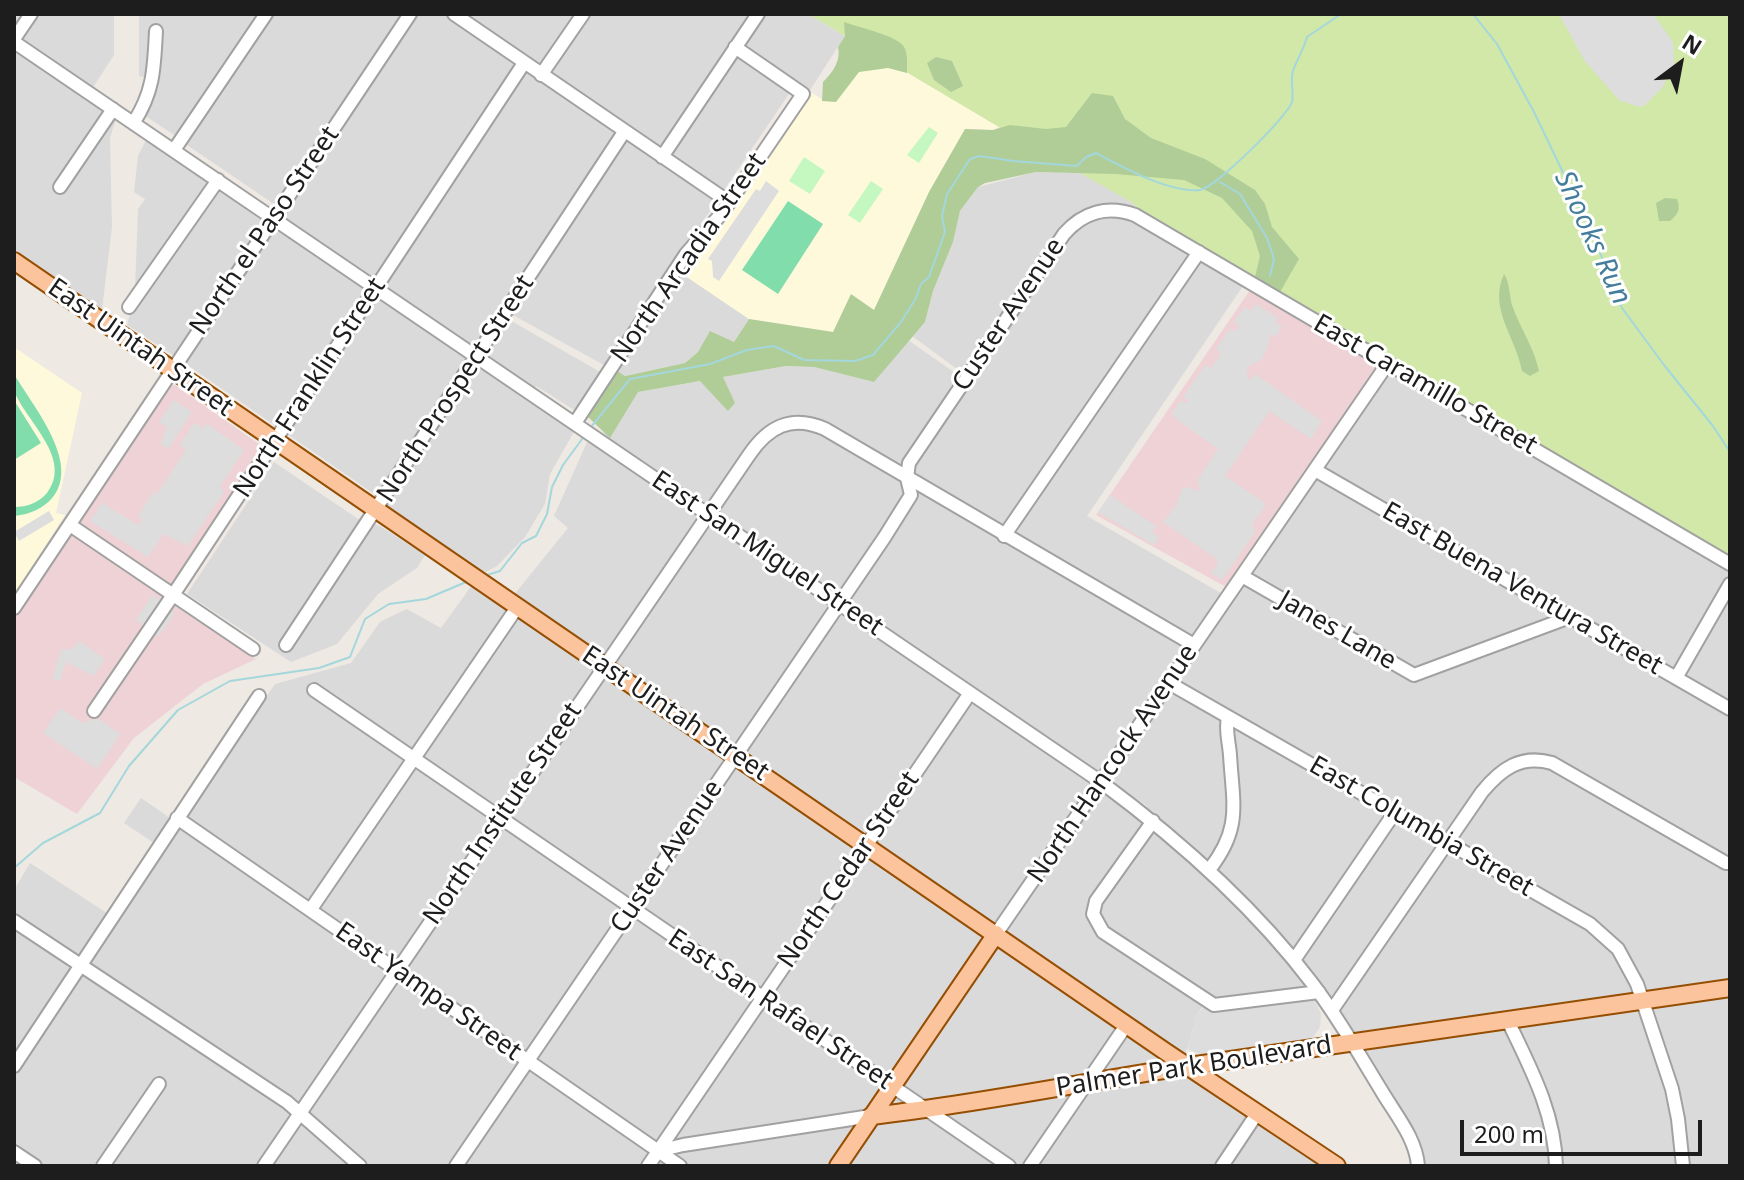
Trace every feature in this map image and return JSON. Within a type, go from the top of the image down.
[{"type":"main road","name":"East Uintah Street","points":[[14,261],[1337,1166]]},
{"type":"main road","name":"North Hancock Avenue","points":[[838,1166],[996,934]]},
{"type":"main road","name":"Palmer Park Boulevard","points":[[871,1116],[927,1110],[1088,1081],[1730,988]]},
{"type":"main road","points":[[1234,1096],[1230,1075],[1244,1058]]},
{"type":"street","points":[[14,41],[31,14]]},
{"type":"street","points":[[174,150],[266,14]]},
{"type":"street","name":"North el Paso Street","points":[[14,608],[410,14]]},
{"type":"street","points":[[454,14],[729,202]]},
{"type":"street","points":[[541,75],[583,14]]},
{"type":"street","points":[[662,157],[758,14]]},
{"type":"street","points":[[134,122],[146,103],[151,86],[156,31]]},
{"type":"street","name":"East San Miguel Street","points":[[14,41],[1101,782],[1153,821],[1209,870],[1294,960],[1319,992],[1413,1143],[1418,1166]]},
{"type":"street","name":"North Arcadia Street","points":[[584,429],[686,254],[729,202],[803,94],[735,47]]},
{"type":"street","name":"North Franklin Street","points":[[94,711],[524,63]]},
{"type":"street","points":[[60,187],[113,109]]},
{"type":"street","name":"North Prospect Street","points":[[286,645],[624,132]]},
{"type":"street","points":[[129,307],[218,180]]},
{"type":"street","name":"East Caramillo Street","points":[[1117,210],[1135,215],[1730,564]]},
{"type":"street","name":"Custer Avenue","points":[[456,1166],[840,604],[911,495],[907,478],[909,463],[1064,234],[1085,216],[1117,210]]},
{"type":"street","points":[[1004,536],[1199,252]]},
{"type":"street","name":"North Hancock Avenue","points":[[996,934],[1388,363]]},
{"type":"street","name":"North Institute Street","points":[[264,1166],[756,444],[776,427],[791,422],[825,429],[1194,645]]},
{"type":"street","name":"East Buena Ventura Street","points":[[1315,470],[1730,709]]},
{"type":"street","points":[[70,525],[253,649]]},
{"type":"street","name":"Janes Lane","points":[[1242,576],[1414,675],[1570,617]]},
{"type":"street","points":[[1676,678],[1730,584]]},
{"type":"street","points":[[311,909],[415,759],[512,602]]},
{"type":"street","name":"East Columbia Street","points":[[1169,683],[1602,932],[1625,959],[1643,1001],[1672,1089],[1683,1166]]},
{"type":"street","name":"East San Rafael Street","points":[[314,690],[1009,1166]]},
{"type":"street","name":"North Cedar Street","points":[[648,1166],[970,693]]},
{"type":"street","points":[[14,1066],[259,696]]},
{"type":"street","points":[[1209,870],[1226,847],[1233,826],[1230,750],[1225,727],[1228,717]]},
{"type":"street","points":[[1332,1010],[1495,776],[1517,763],[1534,760],[1559,767],[1730,863]]},
{"type":"street","points":[[1294,960],[1395,812]]},
{"type":"street","name":"East Yampa Street","points":[[177,818],[680,1166]]},
{"type":"street","points":[[1153,821],[1093,907],[1095,920],[1103,932],[1214,1005],[1319,992]]},
{"type":"street","points":[[14,921],[300,1113],[312,1127],[360,1166]]},
{"type":"street","points":[[1508,1021],[1547,1110],[1554,1136],[1556,1166]]},
{"type":"street","points":[[1030,1166],[1127,1024]]},
{"type":"street","points":[[103,1166],[159,1084]]},
{"type":"street","points":[[957,1130],[954,1121],[961,1104]]},
{"type":"street","points":[[1222,1166],[1258,1112]]},
{"type":"street","name":"Palmer Park Boulevard","points":[[658,1151],[871,1116]]},
{"type":"street","points":[[14,1152],[35,1166]]},
{"type":"shaded area","points":[[14,14],[114,14],[114,55],[86,98],[116,119],[110,138],[112,227],[102,309],[14,249]]},
{"type":"shaded area","points":[[139,14],[261,14],[177,137],[144,115],[152,101],[156,80],[139,76]]},
{"type":"shaded area","points":[[271,14],[401,14],[274,204],[184,143]]},
{"type":"shaded area","points":[[417,14],[445,14],[617,132],[380,496],[377,496],[186,364]]},
{"type":"shaded area","points":[[464,14],[751,14],[661,148]]},
{"type":"shaded area","points":[[764,14],[808,14],[845,36],[810,90],[797,82],[672,267],[749,319],[734,342],[698,352],[685,363],[624,376],[511,314],[624,143],[629,141],[662,163]]},
{"type":"shaded area","points":[[1559,14],[1653,14],[1673,42],[1674,65],[1662,88],[1639,107],[1619,100],[1584,60]]},
{"type":"shaded area","points":[[860,44],[999,127],[993,130],[965,129],[929,192],[874,310],[833,332],[749,319],[678,271],[722,226],[812,93],[823,100]]},
{"type":"shaded area","points":[[146,140],[263,221],[173,355],[127,325],[135,290],[138,209],[145,199],[134,192],[138,156]]},
{"type":"shaded area","points":[[1036,172],[1081,173],[1133,203],[1136,207],[1130,221],[1243,286],[1087,516],[1233,600],[1389,372],[1730,572],[1730,981],[1359,1034],[1355,1033],[1307,964],[1296,974],[1313,996],[1211,1009],[1203,1006],[1185,1055],[513,596],[568,528],[554,516],[588,440],[632,469],[639,460],[603,433],[638,392],[786,366],[814,367],[874,382],[908,340],[958,375],[961,372],[912,336],[925,322],[933,291],[953,242],[960,211],[978,187]],"holes":[[[1166,675],[1407,813],[1402,824],[1174,695],[1168,696],[1114,776],[1116,784],[1147,806],[1138,818],[1092,783]]]},
{"type":"shaded area","points":[[766,181],[779,191],[719,281],[713,277],[712,261],[708,259],[756,189],[760,191]]},
{"type":"shaded area","points":[[1250,290],[1378,365],[1226,587],[1096,515]]},
{"type":"shaded area","points":[[1256,304],[1278,318],[1276,323],[1282,327],[1276,337],[1270,334],[1262,359],[1247,367],[1247,377],[1251,380],[1255,374],[1322,421],[1311,439],[1269,411],[1225,476],[1266,504],[1252,525],[1255,532],[1222,580],[1211,573],[1218,563],[1217,559],[1163,522],[1175,507],[1183,488],[1199,489],[1198,479],[1218,449],[1172,413],[1180,401],[1187,403],[1188,400],[1183,397],[1205,365],[1211,368],[1219,357],[1216,349],[1230,329],[1236,331],[1239,326],[1234,322],[1244,307],[1251,311]]},
{"type":"shaded area","points":[[508,319],[602,373],[576,411],[536,386],[528,397],[575,430],[550,474],[545,504],[525,537],[497,566],[482,574],[386,507]]},
{"type":"shaded area","points":[[14,347],[82,393],[56,513],[65,515],[14,595]]},
{"type":"shaded area","points":[[175,385],[263,447],[167,599],[256,659],[203,684],[134,738],[77,814],[14,777],[14,619],[169,387]]},
{"type":"shaded area","points":[[174,400],[192,412],[168,449],[161,444],[167,427],[159,422]]},
{"type":"shaded area","points":[[194,423],[203,428],[206,423],[244,450],[220,487],[224,492],[188,546],[163,534],[148,557],[90,521],[102,503],[138,525],[142,520],[138,516],[154,491],[157,494],[186,450],[180,445]]},
{"type":"shaded area","points":[[274,462],[361,521],[380,526],[425,555],[417,568],[378,594],[337,644],[291,662],[187,594]]},
{"type":"shaded area","points":[[1110,495],[1156,526],[1152,532],[1159,537],[1154,545],[1098,512]]},
{"type":"shaded area","points":[[49,511],[54,520],[19,541],[14,532]]},
{"type":"shaded area","points":[[472,585],[1328,1166],[14,1166],[14,890],[30,863],[116,919],[163,849],[124,823],[141,798],[179,824],[275,684],[351,663],[380,622],[407,609],[441,628]]},
{"type":"shaded area","points":[[153,594],[175,613],[159,636],[136,620]]},
{"type":"shaded area","points":[[79,641],[105,659],[94,676],[66,662],[60,681],[52,679],[61,649],[68,650]]},
{"type":"shaded area","points":[[60,708],[83,723],[97,718],[120,734],[97,769],[43,733]]},
{"type":"shaded area","points":[[1730,995],[1730,1166],[1425,1166],[1416,1133],[1367,1052],[1370,1047]]},
{"type":"shaded area","points":[[1314,998],[1321,1014],[1320,1027],[1313,1037],[1303,1042],[1205,1056],[1187,1049],[1198,1013],[1204,1007],[1226,1010]]},
{"type":"green space","points":[[808,14],[1730,14],[1730,556],[1133,203]]},
{"type":"green space","points":[[844,22],[901,43],[906,52],[907,73],[888,68],[859,72],[836,102],[822,101],[823,82],[835,66],[838,47],[845,36]]},
{"type":"green space","points":[[936,57],[952,61],[963,86],[951,92],[934,80],[927,63]]},
{"type":"green space","points":[[1092,93],[1113,96],[1125,119],[1151,138],[1205,159],[1255,190],[1265,204],[1272,227],[1299,259],[1280,292],[1255,277],[1260,256],[1252,231],[1222,198],[1184,180],[1036,172],[978,187],[960,211],[953,242],[933,291],[925,322],[874,382],[814,367],[786,366],[723,377],[735,403],[728,411],[700,381],[638,392],[610,438],[586,415],[617,371],[625,376],[685,363],[698,352],[710,331],[734,342],[749,319],[833,332],[851,294],[874,310],[929,192],[965,129],[993,130],[1010,125],[1046,129],[1066,127]]},
{"type":"green space","points":[[929,127],[938,133],[919,163],[907,155]]},
{"type":"green space","points":[[804,157],[825,171],[810,194],[789,181]]},
{"type":"green space","points":[[871,181],[883,189],[860,223],[848,215]]},
{"type":"green space","points":[[1665,198],[1677,199],[1678,212],[1670,221],[1659,221],[1656,203]]},
{"type":"green space","points":[[788,201],[823,224],[778,294],[742,270]]},
{"type":"green space","points":[[1504,274],[1512,305],[1539,371],[1530,376],[1522,371],[1501,311],[1499,299]]},
{"type":"green space","points":[[14,374],[51,434],[61,467],[60,483],[53,497],[36,510],[15,516],[14,507],[32,504],[47,493],[54,480],[55,467],[45,441],[15,393]]},
{"type":"green space","points":[[14,400],[41,443],[14,460]]},
{"type":"waterway","name":"Shooks Run","points":[[591,427],[630,379],[710,364],[747,350],[774,346],[804,360],[855,361],[873,355],[901,322],[921,284],[929,277],[945,232],[942,216],[947,194],[970,159],[980,156],[1077,166],[1096,153],[1161,183],[1188,190],[1208,186],[1250,151],[1278,122],[1292,102],[1293,71],[1307,37],[1341,14]]},
{"type":"waterway","name":"Shooks Run","points":[[1473,14],[1497,44],[1534,112],[1593,235],[1622,308],[1730,452]]},
{"type":"waterway","name":"Shooks Run","points":[[1220,182],[1240,194],[1267,238],[1274,259],[1270,276]]},
{"type":"waterway","name":"Shooks Run","points":[[484,576],[500,571],[522,543],[536,536],[547,514],[552,487],[563,465],[585,435]]},
{"type":"waterway","name":"Shooks Run","points":[[14,868],[43,843],[100,813],[129,766],[178,710],[230,681],[319,668],[350,657],[365,619],[389,604],[426,599],[466,582]]}]
